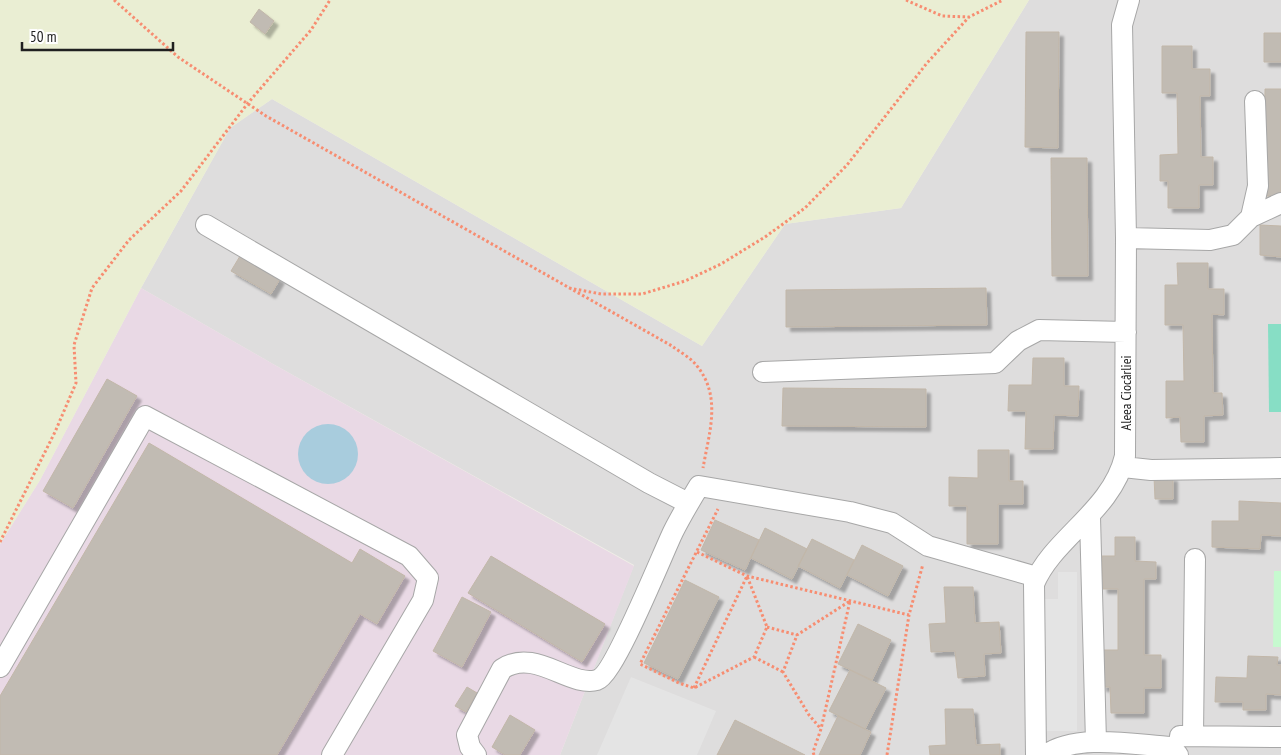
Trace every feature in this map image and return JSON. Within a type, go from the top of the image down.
[{"type":"street","name":"Aleea Ciocârliei","points":[[1036,755],[1032,591],[1044,565],[1090,517],[1122,467],[1126,444],[1126,238],[1122,25],[1129,0]]},
{"type":"street","points":[[1251,217],[1258,186],[1255,101]]},
{"type":"street","points":[[1126,238],[1210,240],[1233,235],[1251,217],[1281,203]]},
{"type":"street","points":[[206,224],[569,437],[688,503]]},
{"type":"street","points":[[764,372],[995,363],[1018,341],[1039,330],[1126,332]]},
{"type":"street","points":[[0,666],[145,416],[409,556],[428,578],[423,600],[332,755]]},
{"type":"street","points":[[1122,467],[1150,470],[1281,468]]},
{"type":"street","points":[[476,755],[467,741],[467,735],[502,669],[512,662],[536,664],[583,679],[597,680],[605,674],[618,653],[688,503],[699,486],[850,512],[892,524],[928,546],[1037,577]]},
{"type":"street","points":[[1090,517],[1096,742]]},
{"type":"street","points":[[1193,735],[1195,558]]},
{"type":"street","points":[[1046,755],[1056,748],[1096,742],[1175,751],[1180,735],[1281,737]]},
{"type":"path","points":[[114,0],[178,57],[248,103],[350,165],[672,346],[697,365],[709,386],[714,409],[699,486]]},
{"type":"path","points":[[0,542],[55,432],[76,383],[74,345],[92,288],[129,240],[181,191],[248,103],[311,30],[330,0]]},
{"type":"path","points":[[906,0],[942,16],[969,17]]},
{"type":"path","points":[[566,287],[602,294],[642,294],[686,281],[721,264],[765,237],[805,208],[847,165],[927,63],[969,17],[1002,0]]},
{"type":"path","points":[[720,505],[640,664],[679,684],[694,688],[754,657],[767,627],[748,576]]},
{"type":"path","points":[[886,755],[909,615],[928,546]]},
{"type":"path","points":[[697,552],[748,576],[909,615]]},
{"type":"path","points":[[694,688],[748,576]]},
{"type":"path","points":[[783,672],[797,635],[850,601]]},
{"type":"path","points":[[814,755],[813,752],[821,729],[850,601]]},
{"type":"path","points":[[767,627],[797,635]]},
{"type":"path","points":[[754,657],[783,672],[809,715],[821,729]]},
{"type":"shaded area","points":[[1029,0],[1281,0],[1281,755],[560,755],[634,565],[273,364],[141,288],[230,128],[272,99],[702,346],[785,224],[901,208]]},
{"type":"shaded area","points":[[141,288],[634,566],[560,755],[0,755],[0,544],[40,480]]},
{"type":"shaded area","points":[[1058,572],[1077,572],[1077,731],[1044,731],[1043,599],[1058,599]]},
{"type":"shaded area","points":[[631,677],[716,711],[697,755],[597,755]]},
{"type":"green space","points":[[0,0],[1029,0],[901,208],[785,224],[702,346],[272,99],[230,128],[141,288],[40,480],[0,544]]},
{"type":"green space","points":[[1268,324],[1281,324],[1281,412],[1269,412]]},
{"type":"green space","points":[[1274,571],[1281,571],[1281,647],[1273,647]]},
{"type":"water","points":[[322,424],[334,424],[345,429],[353,437],[358,448],[356,466],[345,479],[334,484],[322,484],[311,479],[303,471],[298,460],[298,448],[303,437],[311,429]]},
{"type":"building","points":[[259,9],[274,21],[265,34],[250,22]]},
{"type":"building","points":[[1026,32],[1059,32],[1058,148],[1025,147]]},
{"type":"building","points":[[1264,33],[1281,33],[1281,62],[1264,62]]},
{"type":"building","points":[[1162,46],[1192,46],[1192,69],[1210,69],[1210,96],[1200,96],[1201,157],[1213,157],[1213,185],[1199,185],[1199,208],[1168,208],[1168,181],[1160,181],[1160,155],[1178,154],[1177,93],[1162,93]]},
{"type":"building","points":[[1265,89],[1281,89],[1281,196],[1264,196]]},
{"type":"building","points":[[1051,158],[1087,158],[1088,276],[1052,276]]},
{"type":"building","points":[[1260,225],[1281,226],[1281,257],[1260,255]]},
{"type":"building","points":[[240,256],[280,279],[271,294],[231,271]]},
{"type":"building","points":[[1177,263],[1208,263],[1208,289],[1224,289],[1224,315],[1212,314],[1213,393],[1222,393],[1223,415],[1204,416],[1204,442],[1181,442],[1180,417],[1166,418],[1166,381],[1184,381],[1183,325],[1165,325],[1165,285],[1178,285]]},
{"type":"building","points":[[986,288],[987,325],[786,327],[786,290]]},
{"type":"building","points":[[1033,358],[1064,358],[1064,386],[1079,386],[1078,416],[1054,415],[1053,449],[1025,449],[1026,411],[1008,411],[1009,385],[1032,385]]},
{"type":"building","points":[[107,379],[137,396],[73,508],[43,491]]},
{"type":"building","points":[[783,388],[926,389],[926,427],[782,426]]},
{"type":"building","points":[[149,443],[352,563],[360,549],[405,576],[377,624],[360,614],[277,755],[0,755],[0,696]]},
{"type":"building","points":[[978,450],[1009,450],[1009,481],[1023,481],[1023,504],[998,504],[998,544],[967,544],[967,506],[949,506],[949,477],[978,478]]},
{"type":"building","points":[[1154,477],[1173,477],[1173,499],[1155,499]]},
{"type":"building","points":[[1239,501],[1281,503],[1281,536],[1261,535],[1260,549],[1212,547],[1212,521],[1239,521]]},
{"type":"building","points":[[715,520],[759,540],[745,570],[701,550]]},
{"type":"building","points":[[765,528],[807,549],[792,579],[751,558]]},
{"type":"building","points":[[1115,537],[1135,537],[1135,561],[1156,562],[1156,579],[1144,579],[1144,655],[1161,655],[1161,688],[1144,688],[1144,713],[1111,713],[1110,687],[1102,687],[1102,650],[1118,650],[1118,589],[1103,589],[1102,556],[1115,556]]},
{"type":"building","points":[[812,539],[854,560],[840,588],[798,566]]},
{"type":"building","points":[[862,545],[903,566],[888,596],[847,575]]},
{"type":"building","points":[[491,556],[605,624],[582,662],[468,593]]},
{"type":"building","points":[[685,580],[719,597],[678,679],[644,663]]},
{"type":"building","points":[[944,587],[973,587],[975,623],[999,622],[1001,653],[984,654],[985,676],[958,678],[955,651],[931,652],[929,624],[946,623]]},
{"type":"building","points":[[462,597],[491,612],[462,667],[433,651]]},
{"type":"building","points":[[858,624],[891,640],[872,680],[838,664]]},
{"type":"building","points":[[1248,656],[1278,657],[1277,665],[1281,665],[1281,695],[1266,694],[1266,710],[1243,710],[1243,702],[1215,702],[1216,677],[1247,678]]},
{"type":"building","points":[[850,670],[886,688],[865,729],[829,711]]},
{"type":"building","points":[[467,687],[477,693],[466,712],[455,706]]},
{"type":"building","points":[[945,709],[973,709],[976,745],[1000,744],[1000,755],[930,755],[929,746],[946,745]]},
{"type":"building","points":[[510,715],[535,730],[520,755],[505,755],[492,747]]},
{"type":"building","points":[[838,716],[871,732],[860,755],[819,755]]},
{"type":"building","points":[[735,720],[805,755],[717,755]]}]
